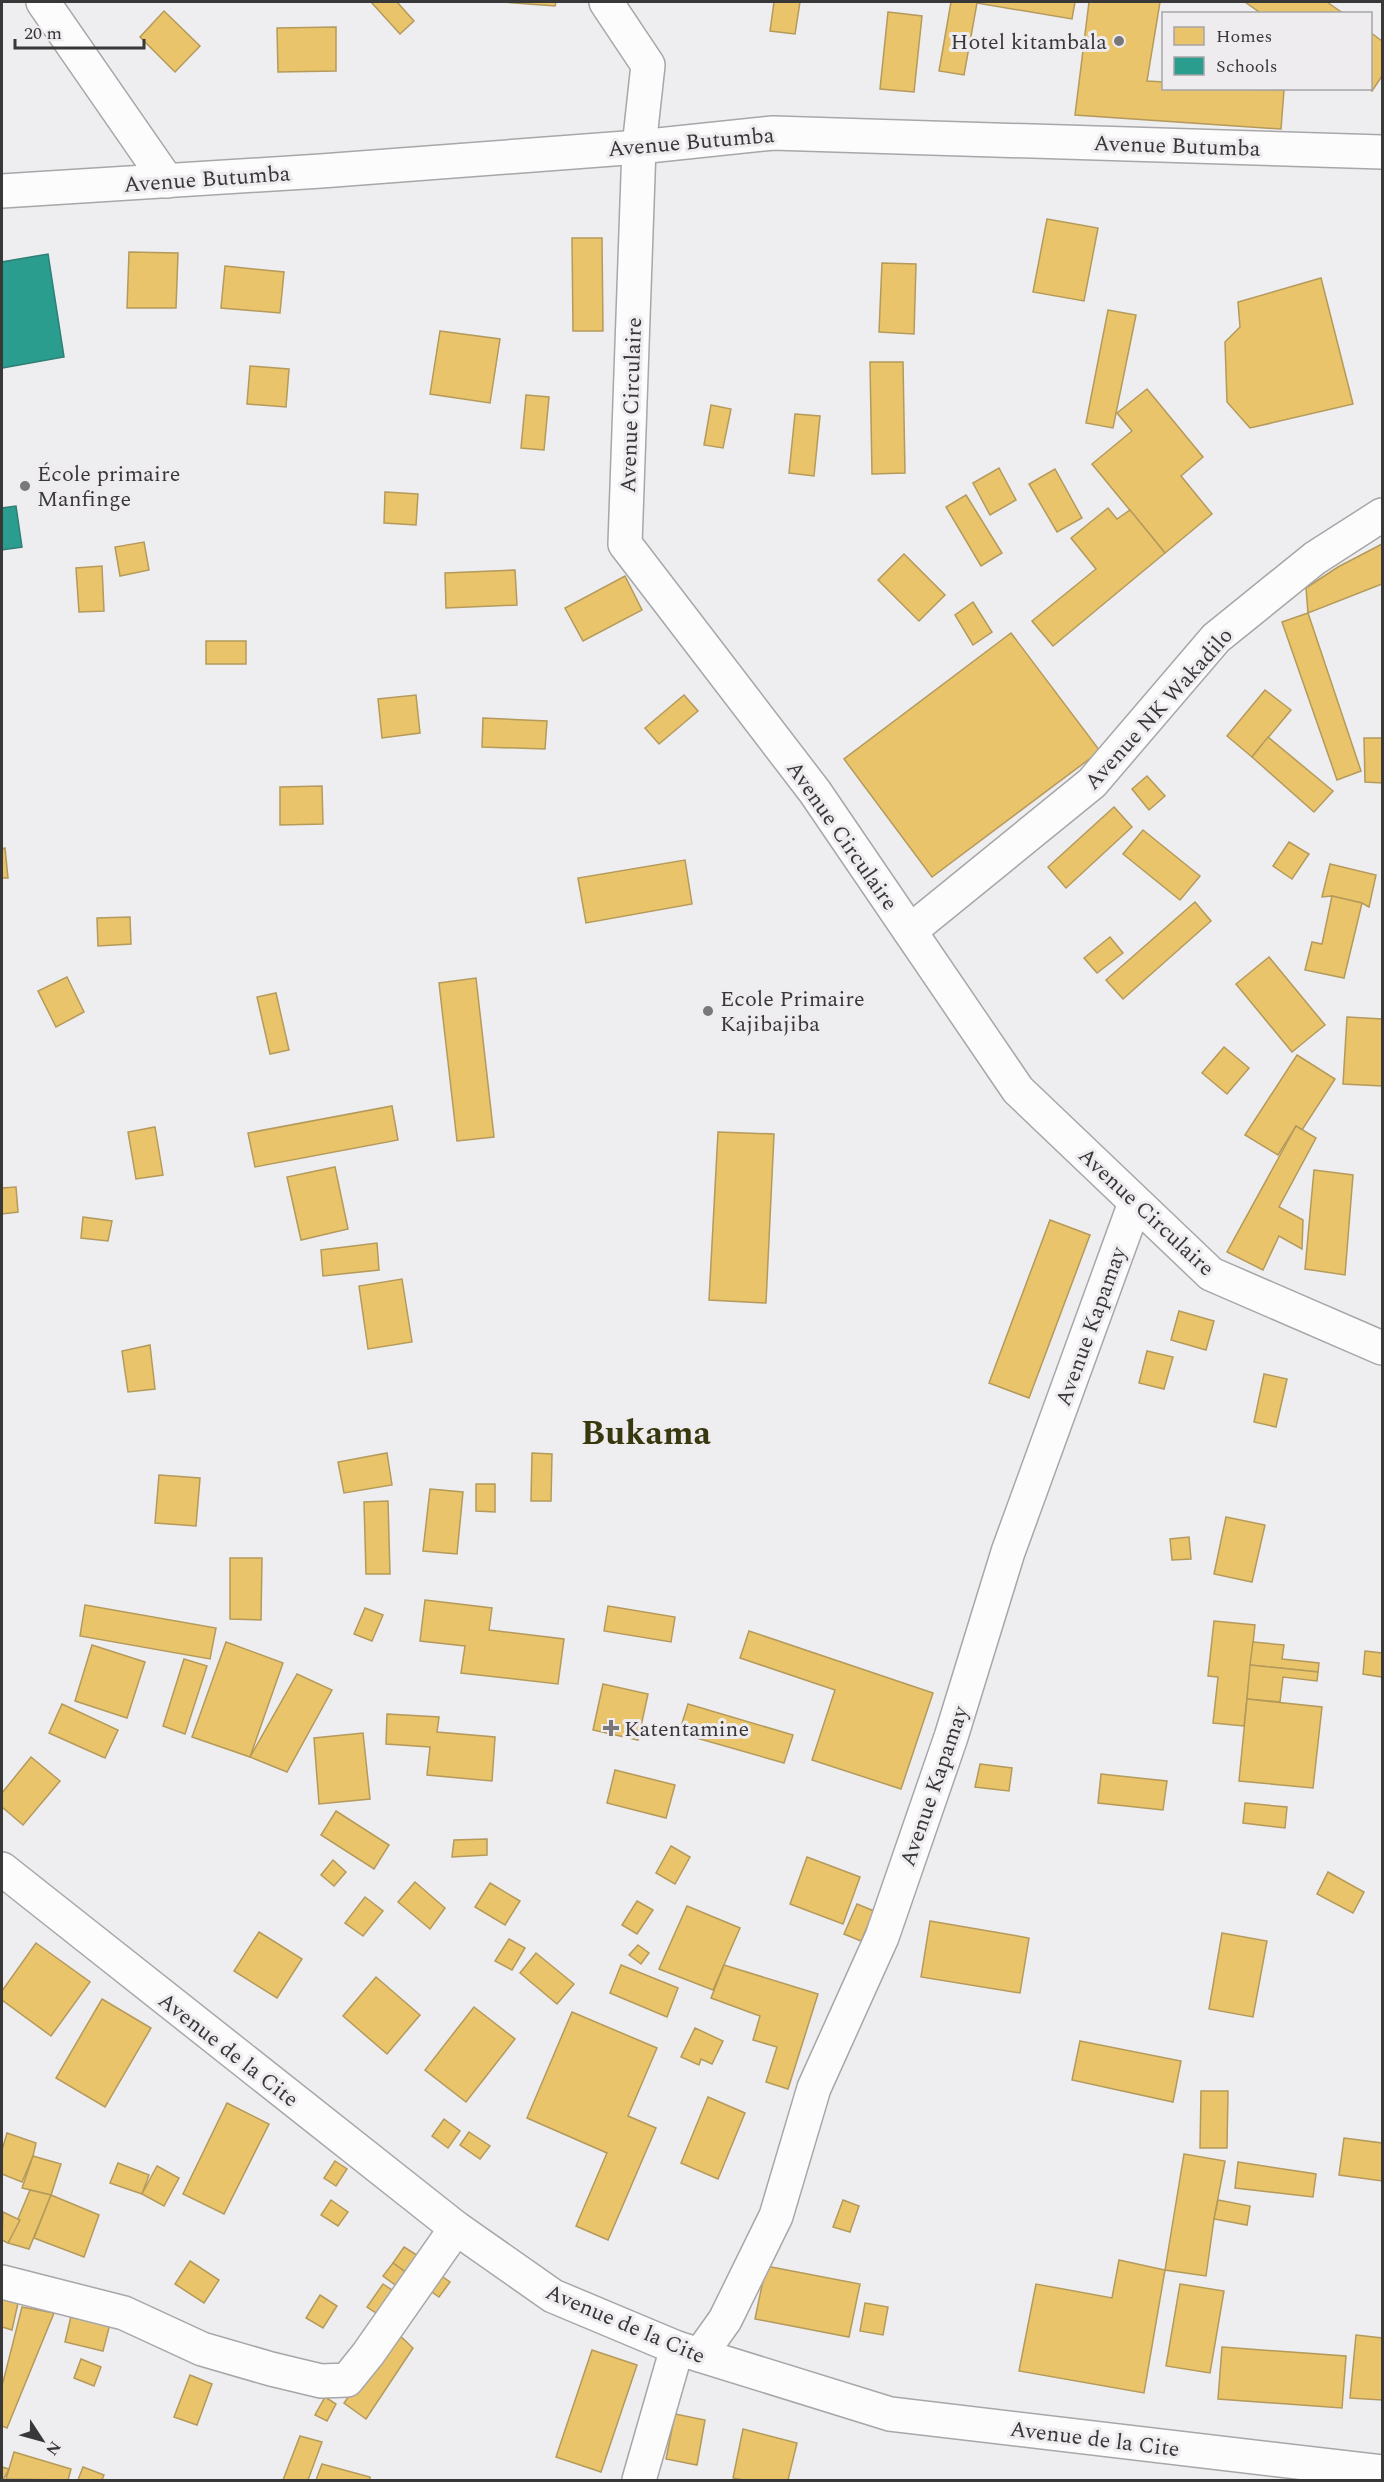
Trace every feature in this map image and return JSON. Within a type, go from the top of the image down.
[{"type":"street","points":[[43,2],[167,181]]},
{"type":"street","name":"Avenue Circulaire","points":[[606,2],[648,65],[639,147],[625,544],[815,792],[1018,1090],[1211,1274],[1383,1347]]},
{"type":"street","name":"Avenue Butumba","points":[[2,191],[639,147],[772,133],[1383,153]]},
{"type":"street","name":"Avenue NK Wakadilo","points":[[910,931],[1092,783],[1216,638],[1315,558],[1383,515]]},
{"type":"street","name":"Avenue Kapamay","points":[[639,2481],[688,2352],[725,2320],[776,2216],[814,2088],[882,1937],[951,1737],[1008,1552],[1135,1203]]},
{"type":"street","name":"Avenue de la Cite","points":[[2,1869],[456,2228],[553,2296],[688,2352],[890,2414],[1383,2472]]},
{"type":"street","points":[[2,2282],[124,2313],[202,2349],[271,2369],[321,2380],[347,2380],[368,2354],[456,2228]]},
{"type":"building: Homes","points":[[371,2],[397,2],[414,21],[400,34]]},
{"type":"building: Homes","points":[[502,2],[556,2],[555,6]]},
{"type":"building: Homes","points":[[774,2],[800,2],[795,34],[770,31]]},
{"type":"building: Homes","points":[[951,2],[1075,2],[1072,19],[977,3],[964,75],[939,71]]},
{"type":"building: Homes","name":"Hotel kitambala","points":[[1089,2],[1160,2],[1147,81],[1162,82],[1162,90],[1284,90],[1281,129],[1075,115]]},
{"type":"building: Homes","points":[[1245,2],[1327,2],[1341,12],[1259,12]]},
{"type":"building: Homes","points":[[164,11],[200,46],[175,72],[140,37]]},
{"type":"building: Homes","points":[[888,12],[922,16],[914,92],[880,89]]},
{"type":"building: Homes","points":[[336,27],[336,71],[278,72],[277,28]]},
{"type":"building: Homes","points":[[1372,34],[1382,41],[1382,76],[1372,91]]},
{"type":"building: Homes","points":[[1047,219],[1098,228],[1084,301],[1033,292]]},
{"type":"building: Homes","points":[[572,238],[602,238],[603,331],[573,331]]},
{"type":"building: Homes","points":[[129,252],[178,253],[176,308],[127,308]]},
{"type":"building: Homes","points":[[882,263],[916,264],[914,334],[879,332]]},
{"type":"building: Homes","points":[[225,266],[284,272],[280,313],[221,308]]},
{"type":"building: Homes","points":[[1321,278],[1353,404],[1250,428],[1227,402],[1225,342],[1240,327],[1238,302]]},
{"type":"building: Homes","points":[[1108,310],[1136,315],[1113,428],[1086,423]]},
{"type":"building: Homes","points":[[440,331],[500,339],[490,403],[430,394]]},
{"type":"building: Homes","points":[[870,362],[903,362],[905,473],[872,474]]},
{"type":"building: Homes","points":[[250,366],[289,369],[286,407],[247,404]]},
{"type":"building: Homes","points":[[1147,389],[1203,457],[1181,476],[1212,514],[1165,553],[1092,464],[1132,431],[1117,413]]},
{"type":"building: Homes","points":[[526,395],[549,397],[544,450],[521,448]]},
{"type":"building: Homes","points":[[711,405],[731,409],[723,448],[704,445]]},
{"type":"building: Homes","points":[[795,414],[820,416],[814,476],[789,473]]},
{"type":"building: Homes","points":[[999,468],[1016,500],[990,515],[973,483]]},
{"type":"building: Homes","points":[[1055,469],[1082,518],[1057,532],[1029,484]]},
{"type":"building: Homes","points":[[385,492],[418,494],[416,525],[384,523]]},
{"type":"building: Homes","points":[[966,495],[1002,553],[981,566],[946,507]]},
{"type":"building: Homes","points":[[1108,508],[1117,519],[1130,510],[1165,553],[1053,646],[1032,621],[1096,569],[1071,538]]},
{"type":"building: Homes","points":[[144,542],[149,570],[120,576],[115,547]]},
{"type":"building: Homes","points":[[1382,544],[1382,584],[1308,613],[1306,588],[1338,567]]},
{"type":"building: Homes","points":[[904,554],[945,595],[919,621],[878,580]]},
{"type":"building: Homes","points":[[102,566],[104,611],[79,612],[76,568]]},
{"type":"building: Homes","points":[[515,570],[517,605],[446,608],[445,573]]},
{"type":"building: Homes","points":[[625,576],[642,610],[583,641],[565,608]]},
{"type":"building: Homes","points":[[973,602],[992,632],[973,645],[955,615]]},
{"type":"building: Homes","points":[[1308,613],[1361,771],[1337,780],[1282,622]]},
{"type":"building: Homes","points":[[1011,633],[1100,751],[932,877],[844,759]]},
{"type":"building: Homes","points":[[206,641],[246,641],[246,664],[206,664]]},
{"type":"building: Homes","points":[[1265,690],[1291,710],[1252,757],[1227,736]]},
{"type":"building: Homes","points":[[416,695],[420,733],[382,738],[378,699]]},
{"type":"building: Homes","points":[[684,695],[698,711],[659,744],[645,728]]},
{"type":"building: Homes","points":[[483,718],[547,721],[545,749],[482,747]]},
{"type":"building: Homes","points":[[1268,737],[1333,791],[1314,812],[1252,757]]},
{"type":"building: Homes","points":[[1364,738],[1382,738],[1382,783],[1365,782]]},
{"type":"building: Homes","points":[[1147,776],[1165,796],[1149,810],[1132,789]]},
{"type":"building: Homes","points":[[322,786],[323,824],[280,825],[280,787]]},
{"type":"building: Homes","points":[[1114,807],[1132,827],[1066,888],[1048,867]]},
{"type":"building: Homes","points":[[1143,830],[1200,876],[1180,900],[1123,854]]},
{"type":"building: Homes","points":[[1289,842],[1309,854],[1292,879],[1273,866]]},
{"type":"building: Homes","points":[[5,848],[8,878],[2,878],[2,849]]},
{"type":"building: Homes","points":[[685,860],[692,904],[586,923],[578,878]]},
{"type":"building: Homes","points":[[1330,864],[1376,875],[1369,907],[1362,903],[1332,896],[1322,897]]},
{"type":"building: Homes","points":[[1332,896],[1362,903],[1344,978],[1305,970],[1312,942],[1322,944]]},
{"type":"building: Homes","points":[[1195,902],[1211,921],[1123,999],[1106,980]]},
{"type":"building: Homes","points":[[130,917],[131,944],[98,946],[97,918]]},
{"type":"building: Homes","points":[[1110,937],[1123,953],[1097,973],[1084,958]]},
{"type":"building: Homes","points":[[1269,957],[1325,1025],[1292,1052],[1236,984]]},
{"type":"building: Homes","points":[[67,977],[84,1012],[56,1027],[38,991]]},
{"type":"building: Homes","points":[[476,978],[494,1137],[457,1141],[439,983]]},
{"type":"building: Homes","points":[[276,993],[289,1050],[270,1054],[257,997]]},
{"type":"building: Homes","points":[[1347,1017],[1382,1019],[1382,1086],[1343,1084]]},
{"type":"building: Homes","points":[[1224,1047],[1249,1068],[1227,1094],[1202,1073]]},
{"type":"building: Homes","points":[[1297,1055],[1335,1079],[1302,1130],[1296,1126],[1278,1155],[1245,1135]]},
{"type":"building: Homes","points":[[392,1106],[398,1140],[255,1167],[248,1133]]},
{"type":"building: Homes","points":[[1296,1126],[1316,1138],[1279,1207],[1303,1220],[1302,1249],[1279,1236],[1263,1270],[1227,1252]]},
{"type":"building: Homes","points":[[155,1127],[163,1175],[136,1179],[128,1132]]},
{"type":"building: Homes","points":[[718,1132],[774,1134],[766,1303],[709,1300]]},
{"type":"building: Homes","points":[[335,1167],[348,1229],[301,1240],[287,1177]]},
{"type":"building: Homes","points":[[1314,1170],[1353,1175],[1345,1275],[1305,1269]]},
{"type":"building: Homes","points":[[16,1187],[18,1212],[2,1214],[2,1188]]},
{"type":"building: Homes","points":[[83,1217],[112,1221],[108,1241],[81,1238]]},
{"type":"building: Homes","points":[[1050,1220],[1090,1235],[1029,1398],[989,1383]]},
{"type":"building: Homes","points":[[377,1243],[379,1270],[323,1276],[321,1250]]},
{"type":"building: Homes","points":[[402,1279],[412,1342],[368,1349],[359,1286]]},
{"type":"building: Homes","points":[[1179,1311],[1214,1321],[1206,1350],[1171,1340]]},
{"type":"building: Homes","points":[[150,1345],[155,1389],[128,1392],[122,1351]]},
{"type":"building: Homes","points":[[1147,1351],[1173,1357],[1164,1389],[1139,1383]]},
{"type":"building: Homes","points":[[1264,1374],[1287,1379],[1276,1427],[1254,1422]]},
{"type":"building: Homes","points":[[387,1453],[392,1485],[344,1493],[338,1462]]},
{"type":"building: Homes","points":[[532,1453],[552,1454],[551,1501],[531,1501]]},
{"type":"building: Homes","points":[[159,1475],[200,1478],[196,1526],[155,1523]]},
{"type":"building: Homes","points":[[476,1484],[495,1484],[495,1512],[476,1511]]},
{"type":"building: Homes","points":[[430,1489],[463,1492],[457,1554],[423,1551]]},
{"type":"building: Homes","points":[[388,1501],[390,1574],[366,1574],[364,1502]]},
{"type":"building: Homes","points":[[1226,1517],[1265,1525],[1252,1582],[1214,1574]]},
{"type":"building: Homes","points":[[1189,1537],[1191,1559],[1172,1560],[1170,1539]]},
{"type":"building: Homes","points":[[230,1558],[262,1558],[261,1620],[230,1619]]},
{"type":"building: Homes","points":[[425,1600],[492,1608],[489,1630],[564,1639],[558,1684],[461,1673],[465,1646],[420,1641]]},
{"type":"building: Homes","points":[[85,1605],[216,1628],[210,1659],[80,1636]]},
{"type":"building: Homes","points":[[608,1606],[675,1617],[671,1642],[604,1631]]},
{"type":"building: Homes","points":[[365,1608],[383,1615],[372,1641],[354,1634]]},
{"type":"building: Homes","points":[[1214,1621],[1255,1625],[1244,1726],[1213,1723],[1218,1677],[1208,1676]]},
{"type":"building: Homes","points":[[749,1631],[933,1693],[901,1789],[812,1760],[835,1690],[740,1658]]},
{"type":"building: Homes","points":[[226,1642],[283,1663],[250,1757],[192,1737]]},
{"type":"building: Homes","points":[[1253,1642],[1284,1645],[1282,1659],[1319,1663],[1318,1672],[1250,1665]]},
{"type":"building: Homes","points":[[92,1645],[145,1662],[127,1718],[75,1701]]},
{"type":"building: Homes","points":[[1365,1651],[1382,1653],[1382,1677],[1363,1674]]},
{"type":"building: Homes","points":[[184,1659],[207,1666],[185,1734],[163,1726]]},
{"type":"building: Homes","points":[[1250,1665],[1318,1672],[1317,1681],[1283,1677],[1280,1702],[1247,1699]]},
{"type":"building: Homes","points":[[297,1674],[332,1690],[287,1772],[250,1757]]},
{"type":"building: Homes","points":[[603,1684],[648,1694],[638,1740],[593,1730]]},
{"type":"building: Homes","points":[[1247,1699],[1322,1707],[1313,1788],[1239,1781]]},
{"type":"building: Homes","points":[[62,1704],[118,1730],[105,1758],[49,1733]]},
{"type":"building: Homes","points":[[688,1704],[793,1735],[784,1763],[679,1733]]},
{"type":"building: Homes","points":[[387,1714],[439,1717],[437,1732],[495,1737],[492,1781],[427,1775],[430,1747],[386,1744]]},
{"type":"building: Homes","points":[[363,1733],[370,1799],[319,1804],[314,1738]]},
{"type":"building: Homes","points":[[31,1757],[60,1781],[23,1825],[2,1807],[2,1793]]},
{"type":"building: Homes","points":[[980,1764],[1012,1768],[1009,1791],[975,1787]]},
{"type":"building: Homes","points":[[615,1770],[675,1785],[666,1818],[607,1803]]},
{"type":"building: Homes","points":[[1101,1774],[1167,1781],[1163,1810],[1098,1803]]},
{"type":"building: Homes","points":[[1245,1803],[1287,1807],[1285,1828],[1243,1823]]},
{"type":"building: Homes","points":[[336,1811],[389,1845],[374,1869],[321,1835]]},
{"type":"building: Homes","points":[[487,1839],[487,1855],[452,1857],[454,1840]]},
{"type":"building: Homes","points":[[671,1846],[690,1857],[675,1884],[656,1873]]},
{"type":"building: Homes","points":[[807,1857],[860,1877],[843,1924],[790,1904]]},
{"type":"building: Homes","points":[[333,1860],[346,1872],[334,1886],[321,1875]]},
{"type":"building: Homes","points":[[1328,1872],[1364,1892],[1353,1913],[1317,1894]]},
{"type":"building: Homes","points":[[415,1882],[445,1908],[430,1929],[398,1902]]},
{"type":"building: Homes","points":[[490,1883],[520,1901],[505,1925],[475,1907]]},
{"type":"building: Homes","points":[[365,1897],[383,1911],[363,1936],[345,1923]]},
{"type":"building: Homes","points":[[637,1901],[653,1910],[637,1934],[622,1925]]},
{"type":"building: Homes","points":[[857,1904],[874,1911],[861,1941],[844,1934]]},
{"type":"building: Homes","points":[[687,1906],[740,1928],[713,1990],[659,1969]]},
{"type":"building: Homes","points":[[930,1921],[1029,1938],[1020,1993],[921,1977]]},
{"type":"building: Homes","points":[[259,1932],[302,1959],[277,1998],[234,1971]]},
{"type":"building: Homes","points":[[1222,1933],[1267,1941],[1253,2017],[1209,2009]]},
{"type":"building: Homes","points":[[509,1939],[525,1948],[512,1970],[495,1961]]},
{"type":"building: Homes","points":[[36,1943],[90,1982],[51,2036],[2,2000],[2,1991]]},
{"type":"building: Homes","points":[[638,1945],[649,1953],[641,1964],[629,1955]]},
{"type":"building: Homes","points":[[536,1953],[574,1984],[557,2004],[520,1973]]},
{"type":"building: Homes","points":[[621,1965],[678,1988],[667,2017],[610,1993]]},
{"type":"building: Homes","points":[[724,1965],[818,1994],[788,2089],[766,2082],[777,2047],[753,2040],[760,2016],[711,1998]]},
{"type":"building: Homes","points":[[376,1977],[420,2015],[387,2054],[343,2016]]},
{"type":"building: Homes","points":[[102,1999],[151,2028],[105,2107],[56,2078]]},
{"type":"building: Homes","points":[[474,2007],[515,2039],[466,2102],[425,2070]]},
{"type":"building: Homes","points":[[572,2012],[657,2048],[628,2116],[656,2128],[608,2240],[576,2226],[607,2153],[527,2118]]},
{"type":"building: Homes","points":[[695,2028],[723,2041],[712,2064],[701,2059],[699,2065],[681,2057]]},
{"type":"building: Homes","points":[[1080,2041],[1181,2061],[1173,2102],[1072,2080]]},
{"type":"building: Homes","points":[[1201,2091],[1228,2091],[1227,2148],[1200,2148]]},
{"type":"building: Homes","points":[[708,2097],[745,2113],[718,2179],[681,2163]]},
{"type":"building: Homes","points":[[227,2103],[269,2124],[224,2214],[183,2194]]},
{"type":"building: Homes","points":[[444,2119],[460,2131],[448,2148],[432,2136]]},
{"type":"building: Homes","points":[[469,2132],[490,2146],[480,2159],[460,2145]]},
{"type":"building: Homes","points":[[7,2133],[36,2143],[22,2182],[2,2174],[2,2150]]},
{"type":"building: Homes","points":[[1344,2138],[1382,2143],[1382,2181],[1339,2175]]},
{"type":"building: Homes","points":[[1184,2154],[1225,2161],[1206,2276],[1165,2270]]},
{"type":"building: Homes","points":[[33,2156],[61,2164],[51,2195],[22,2188]]},
{"type":"building: Homes","points":[[335,2161],[347,2169],[336,2186],[324,2178]]},
{"type":"building: Homes","points":[[1238,2162],[1316,2174],[1313,2197],[1235,2188]]},
{"type":"building: Homes","points":[[118,2163],[149,2175],[142,2194],[110,2183]]},
{"type":"building: Homes","points":[[157,2166],[179,2178],[164,2206],[142,2194]]},
{"type":"building: Homes","points":[[30,2190],[51,2195],[29,2249],[8,2243]]},
{"type":"building: Homes","points":[[51,2195],[99,2215],[84,2257],[34,2238]]},
{"type":"building: Homes","points":[[331,2200],[348,2212],[338,2226],[321,2215]]},
{"type":"building: Homes","points":[[843,2200],[859,2206],[850,2232],[833,2227]]},
{"type":"building: Homes","points":[[1218,2200],[1250,2206],[1247,2225],[1214,2219]]},
{"type":"building: Homes","points":[[3,2212],[20,2220],[8,2243],[2,2240]]},
{"type":"building: Homes","points":[[404,2247],[423,2259],[412,2277],[393,2263]]},
{"type":"building: Homes","points":[[1119,2260],[1165,2270],[1144,2393],[1019,2371],[1036,2284],[1112,2298]]},
{"type":"building: Homes","points":[[190,2261],[219,2280],[204,2303],[175,2284]]},
{"type":"building: Homes","points":[[393,2263],[412,2277],[402,2290],[383,2276]]},
{"type":"building: Homes","points":[[766,2266],[860,2284],[849,2337],[755,2319]]},
{"type":"building: Homes","points":[[437,2273],[450,2282],[439,2297],[426,2288]]},
{"type":"building: Homes","points":[[383,2284],[398,2294],[382,2317],[367,2307]]},
{"type":"building: Homes","points":[[1180,2284],[1224,2291],[1210,2373],[1166,2366]]},
{"type":"building: Homes","points":[[320,2295],[337,2306],[323,2328],[306,2318]]},
{"type":"building: Homes","points":[[2,2299],[18,2303],[12,2330],[2,2327]]},
{"type":"building: Homes","points":[[865,2303],[888,2307],[883,2335],[860,2331]]},
{"type":"building: Homes","points":[[22,2307],[54,2313],[7,2428],[2,2426],[2,2386]]},
{"type":"building: Homes","points":[[72,2312],[111,2320],[103,2351],[65,2342]]},
{"type":"building: Homes","points":[[395,2331],[413,2348],[366,2419],[344,2403]]},
{"type":"building: Homes","points":[[1356,2335],[1382,2338],[1382,2400],[1350,2398]]},
{"type":"building: Homes","points":[[1222,2347],[1346,2356],[1342,2408],[1218,2399]]},
{"type":"building: Homes","points":[[592,2350],[637,2365],[601,2472],[556,2457]]},
{"type":"building: Homes","points":[[81,2359],[101,2367],[94,2386],[74,2378]]},
{"type":"building: Homes","points":[[190,2375],[212,2384],[197,2425],[174,2417]]},
{"type":"building: Homes","points":[[325,2397],[336,2404],[327,2421],[315,2415]]},
{"type":"building: Homes","points":[[675,2414],[705,2420],[697,2465],[666,2459]]},
{"type":"building: Homes","points":[[743,2429],[797,2443],[788,2480],[733,2478]]},
{"type":"building: Homes","points":[[300,2436],[322,2442],[308,2480],[283,2480]]},
{"type":"building: Homes","points":[[14,2452],[71,2469],[68,2480],[6,2479]]},
{"type":"building: Homes","points":[[322,2464],[370,2477],[370,2480],[316,2480]]},
{"type":"building: Homes","points":[[2,2467],[9,2469],[3,2480],[2,2480]]},
{"type":"building: Homes","points":[[83,2467],[104,2475],[102,2480],[78,2480]]},
{"type":"building: Schools","points":[[48,254],[64,357],[2,368],[2,262]]},
{"type":"building: Schools","points":[[16,506],[22,547],[2,550],[2,508]]},
{"type":"place","name":"Hotel kitambala","points":[[1119,41]]},
{"type":"place","name":"École primaire Manfinge","points":[[25,486]]},
{"type":"place","name":"Ecole Primaire Kajibajiba","points":[[708,1011]]},
{"type":"place","name":"Katentamine","points":[[611,1728]]},
{"type":"district","name":"Bukama","points":[[646,1432]]}]
